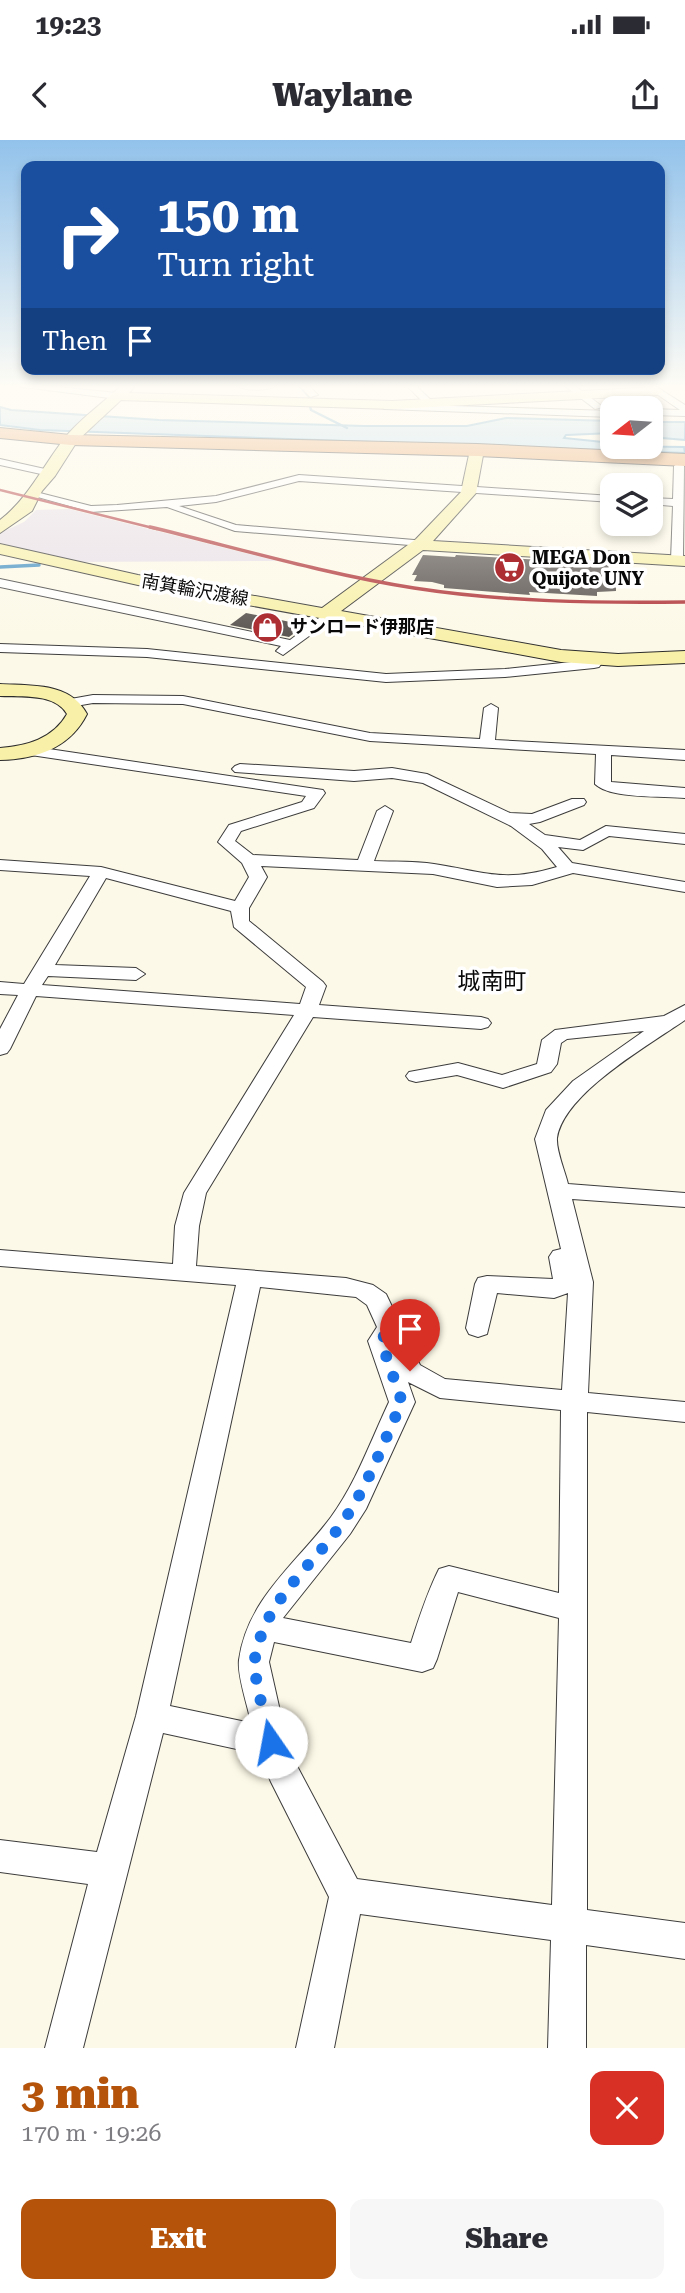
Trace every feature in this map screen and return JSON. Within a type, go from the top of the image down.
[{"type":"street","points":[[0,528],[26,508],[32,494],[48,475]]},
{"type":"street","points":[[265,664],[421,544],[469,491],[472,475]]},
{"type":"street","points":[[163,504],[235,528],[421,544],[681,561],[682,475]]},
{"type":"street","points":[[32,494],[91,509],[216,499],[299,478],[600,498]]},
{"type":"street","points":[[663,502],[681,503]]},
{"type":"street","points":[[0,514],[16,518]]},
{"type":"street","name":"南箕輪沢渡線","points":[[0,549],[138,580],[547,654],[598,659],[685,657]]},
{"type":"street","points":[[0,583],[292,644]]},
{"type":"street","points":[[0,648],[148,653],[356,676],[417,678],[554,669],[594,664],[598,659]]},
{"type":"street","points":[[0,690],[46,694],[71,703],[93,699],[183,700],[370,737],[685,755]]},
{"type":"street","points":[[29,751],[50,743],[74,721],[77,714],[71,703]]},
{"type":"street","points":[[487,744],[491,708]]},
{"type":"street","points":[[604,750],[603,784],[612,788],[685,793]]},
{"type":"street","points":[[0,754],[29,751],[317,793],[308,805],[235,828],[226,842],[249,860],[258,877],[240,908],[240,923],[316,986],[308,1009],[195,1193],[187,1226],[184,1273]]},
{"type":"street","points":[[129,766],[354,776],[392,773],[427,779],[508,818],[548,845],[566,867],[685,887]]},
{"type":"street","points":[[508,818],[534,819],[578,802]]},
{"type":"street","points":[[364,866],[385,811]]},
{"type":"street","points":[[536,838],[583,845],[606,831],[685,839]]},
{"type":"street","points":[[249,860],[433,869],[496,882],[532,880],[573,868]]},
{"type":"street","points":[[0,864],[102,872],[240,908]]},
{"type":"street","points":[[0,1049],[30,990],[102,872]]},
{"type":"street","points":[[42,970],[136,974]]},
{"type":"street","points":[[0,988],[481,1023]]},
{"type":"street","points":[[416,1076],[458,1069],[503,1082],[544,1068],[552,1040],[562,1034],[678,1016]]},
{"type":"street","points":[[567,2048],[574,1609],[574,1401],[581,1282],[546,1139],[557,1110],[580,1085],[678,1016]]},
{"type":"street","points":[[560,1202],[685,1200]]},
{"type":"street","points":[[478,1328],[487,1284],[554,1290],[566,1283],[553,1216],[560,1202]]},
{"type":"street","points":[[0,1258],[346,1286],[364,1291],[377,1300],[410,1371],[433,1386],[685,1412]]},
{"type":"street","points":[[64,2048],[109,1870],[152,1716],[250,1278]]},
{"type":"street","points":[[315,2048],[347,1895],[282,1771],[271,1742],[254,1662],[263,1627],[276,1602],[340,1527],[356,1501],[402,1402],[381,1341],[390,1326]]},
{"type":"street","points":[[263,1627],[422,1658],[437,1606],[449,1578],[574,1609]]},
{"type":"street","points":[[152,1716],[271,1742]]},
{"type":"street","points":[[0,1856],[109,1870]]},
{"type":"street","points":[[347,1895],[685,1941]]},
{"type":"shaded area","points":[[69,509],[277,561],[73,562],[0,543],[0,533],[24,522],[36,510]]},
{"type":"building","name":"MEGA Don Quijote UNY","points":[[423,555],[609,564],[608,574],[616,575],[616,591],[597,592],[597,596],[529,592],[530,595],[444,588],[444,585],[432,582],[414,581],[417,575],[412,575]]},
{"type":"building","name":"サンロード伊那店","points":[[246,613],[305,625],[289,637],[230,625]]},
{"type":"waterway","points":[[0,567],[39,565]]},
{"type":"railway","points":[[0,490],[157,529]]},
{"type":"railway","points":[[150,527],[314,568],[448,593],[549,601],[685,602]]},
{"type":"place","name":"MEGA Don Quijote UNY","points":[[509,568]]},
{"type":"place","name":"サンロード伊那店","points":[[267,627]]},
{"type":"district","name":"城南町","points":[[492,981]]},
{"type":"route","points":[[271,1742],[254,1662],[263,1627],[276,1602],[340,1527],[356,1501],[402,1402],[381,1341],[390,1326],[410,1371]]}]
